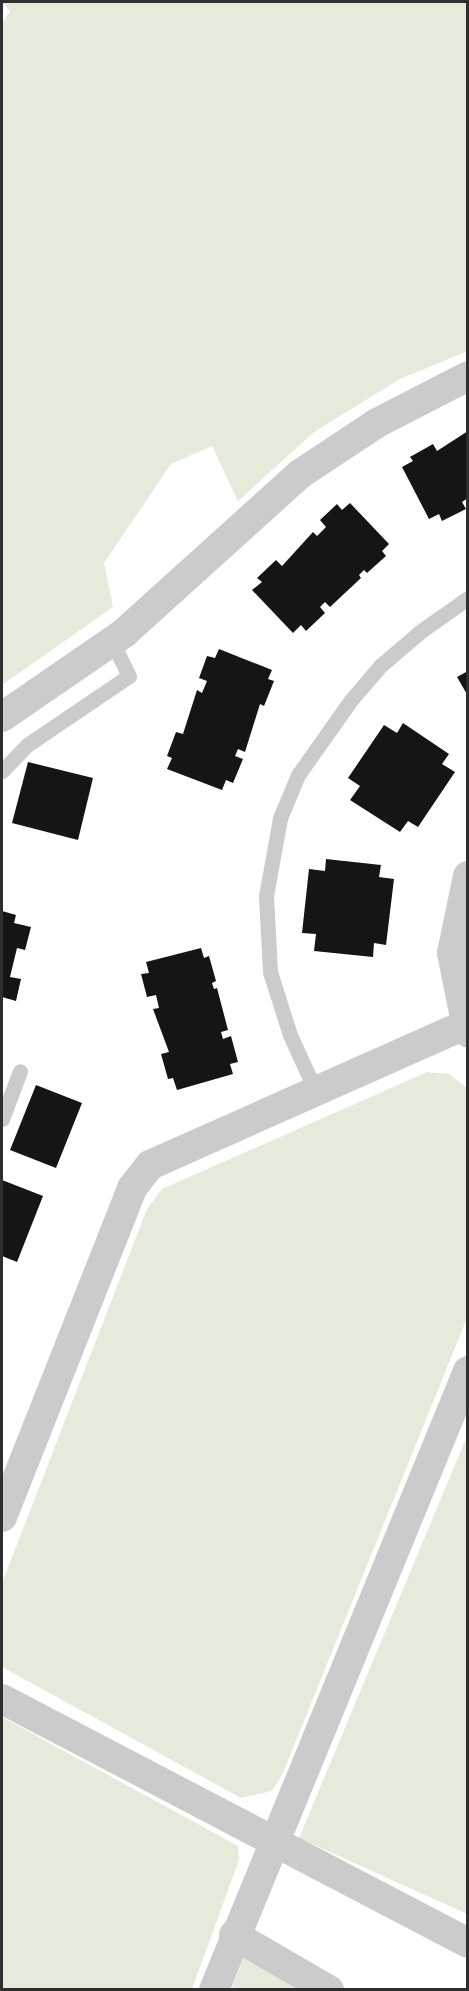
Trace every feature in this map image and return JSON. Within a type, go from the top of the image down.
[{"type":"street","points":[[2,717],[112,641],[228,543],[300,474],[377,423],[468,376]]},
{"type":"street","points":[[2,1517],[132,1188],[150,1165],[466,1029],[452,953],[468,876]]},
{"type":"street","points":[[214,1989],[234,1935],[274,1845],[468,1371]]},
{"type":"street","points":[[2,1699],[274,1845],[468,1943]]},
{"type":"street","points":[[234,1935],[329,1989]]},
{"type":"lane","points":[[316,1092],[290,1035],[270,972],[266,897],[280,818],[298,775],[351,699],[413,638],[468,598]]},
{"type":"lane","points":[[2,771],[27,744],[129,676],[112,641]]},
{"type":"lane","points":[[2,1119],[20,1071]]},
{"type":"green space","points":[[2,2],[467,2],[468,351],[400,379],[314,432],[238,501],[212,446],[171,464],[104,563],[113,607],[2,685],[2,23],[10,11]]},
{"type":"green space","points":[[427,1072],[449,1074],[467,1088],[467,1318],[283,1773],[272,1791],[241,1798],[2,1667],[2,1583],[147,1209],[162,1189]]},
{"type":"green space","points":[[467,1436],[467,1914],[299,1838]]},
{"type":"green space","points":[[2,1717],[238,1846],[239,1860],[192,1989],[2,1989]]},
{"type":"green space","points":[[246,1953],[308,1990],[231,1990]]},
{"type":"building","points":[[468,431],[468,498],[462,502],[466,509],[442,521],[439,514],[429,519],[402,467],[413,461],[410,457],[433,444],[437,451]]},
{"type":"building","points":[[350,503],[389,544],[382,551],[386,556],[367,573],[364,570],[359,575],[361,578],[330,607],[325,602],[320,607],[325,613],[306,631],[301,625],[293,633],[252,590],[262,582],[257,578],[276,560],[282,566],[313,532],[317,536],[326,527],[320,520],[337,504],[342,510]]},
{"type":"building","points":[[219,649],[272,670],[268,679],[274,681],[264,706],[260,704],[245,752],[238,749],[235,756],[243,759],[233,783],[226,780],[222,790],[167,769],[172,758],[167,756],[176,732],[183,734],[197,690],[202,693],[207,681],[199,678],[207,656],[215,658]]},
{"type":"building","points":[[468,671],[468,696],[457,677]]},
{"type":"building","points":[[403,723],[449,754],[442,764],[455,772],[418,827],[408,821],[400,832],[350,800],[360,786],[348,778],[384,725],[397,733]]},
{"type":"building","points":[[28,762],[93,778],[78,840],[12,823]]},
{"type":"building","points":[[326,859],[381,865],[379,877],[394,879],[386,945],[374,943],[373,957],[314,951],[316,934],[302,933],[309,869],[325,871]]},
{"type":"building","points":[[2,911],[16,915],[14,923],[31,927],[25,950],[17,948],[10,977],[21,979],[16,1001],[2,997]]},
{"type":"building","points":[[201,948],[204,958],[209,956],[216,981],[212,983],[214,989],[217,988],[228,1030],[221,1032],[223,1039],[231,1036],[238,1062],[230,1064],[233,1074],[177,1090],[173,1078],[168,1079],[161,1054],[169,1052],[153,1009],[159,1008],[156,995],[147,997],[141,974],[149,973],[146,962]]},
{"type":"building","points":[[36,1085],[82,1103],[56,1168],[10,1150]]},
{"type":"building","points":[[2,1180],[43,1196],[17,1262],[2,1256]]}]
